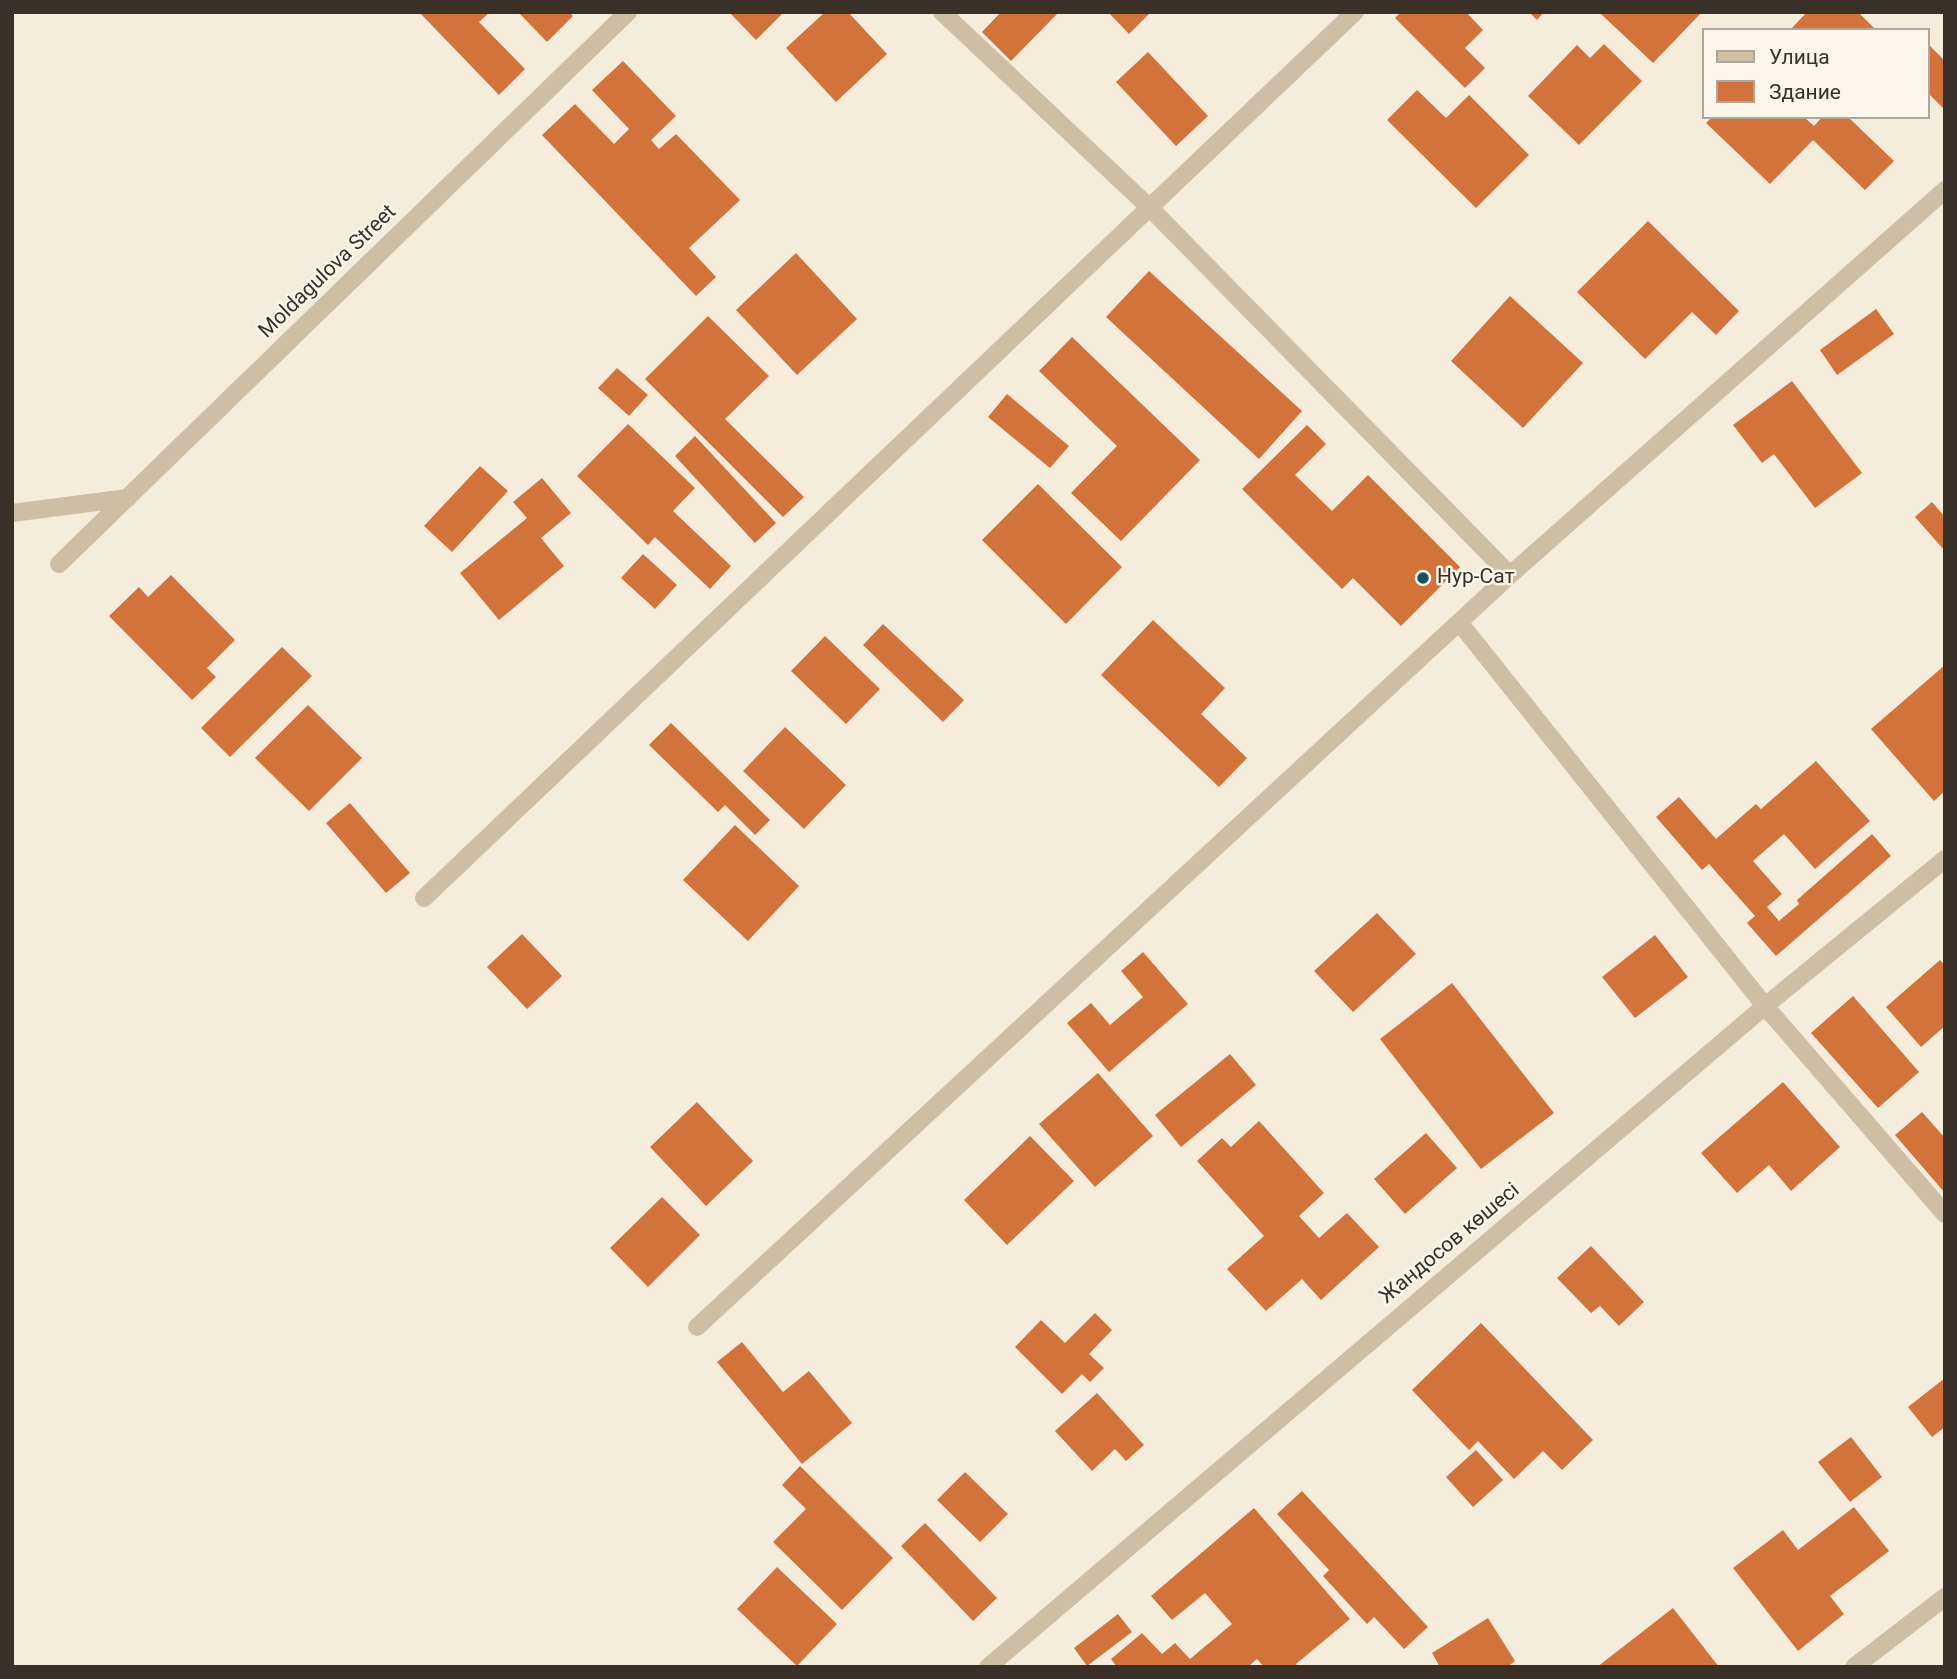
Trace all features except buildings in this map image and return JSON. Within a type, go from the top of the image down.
[{"type":"street","name":"Moldagulova Street","points":[[60,564],[628,12]]},
{"type":"street","points":[[942,12],[1150,208],[1510,575]]},
{"type":"street","points":[[424,898],[1355,12]]},
{"type":"street","points":[[697,1327],[1510,575],[1945,190]]},
{"type":"street","points":[[12,513],[128,498]]},
{"type":"street","points":[[1459,622],[1765,1006],[1945,1214]]},
{"type":"street","name":"Жандосов көшесі","points":[[988,1667],[1765,1006],[1945,859]]},
{"type":"street","points":[[1854,1667],[1942,1606]]},
{"type":"place","name":"Нур-Сат","points":[[1423,578]]}]
